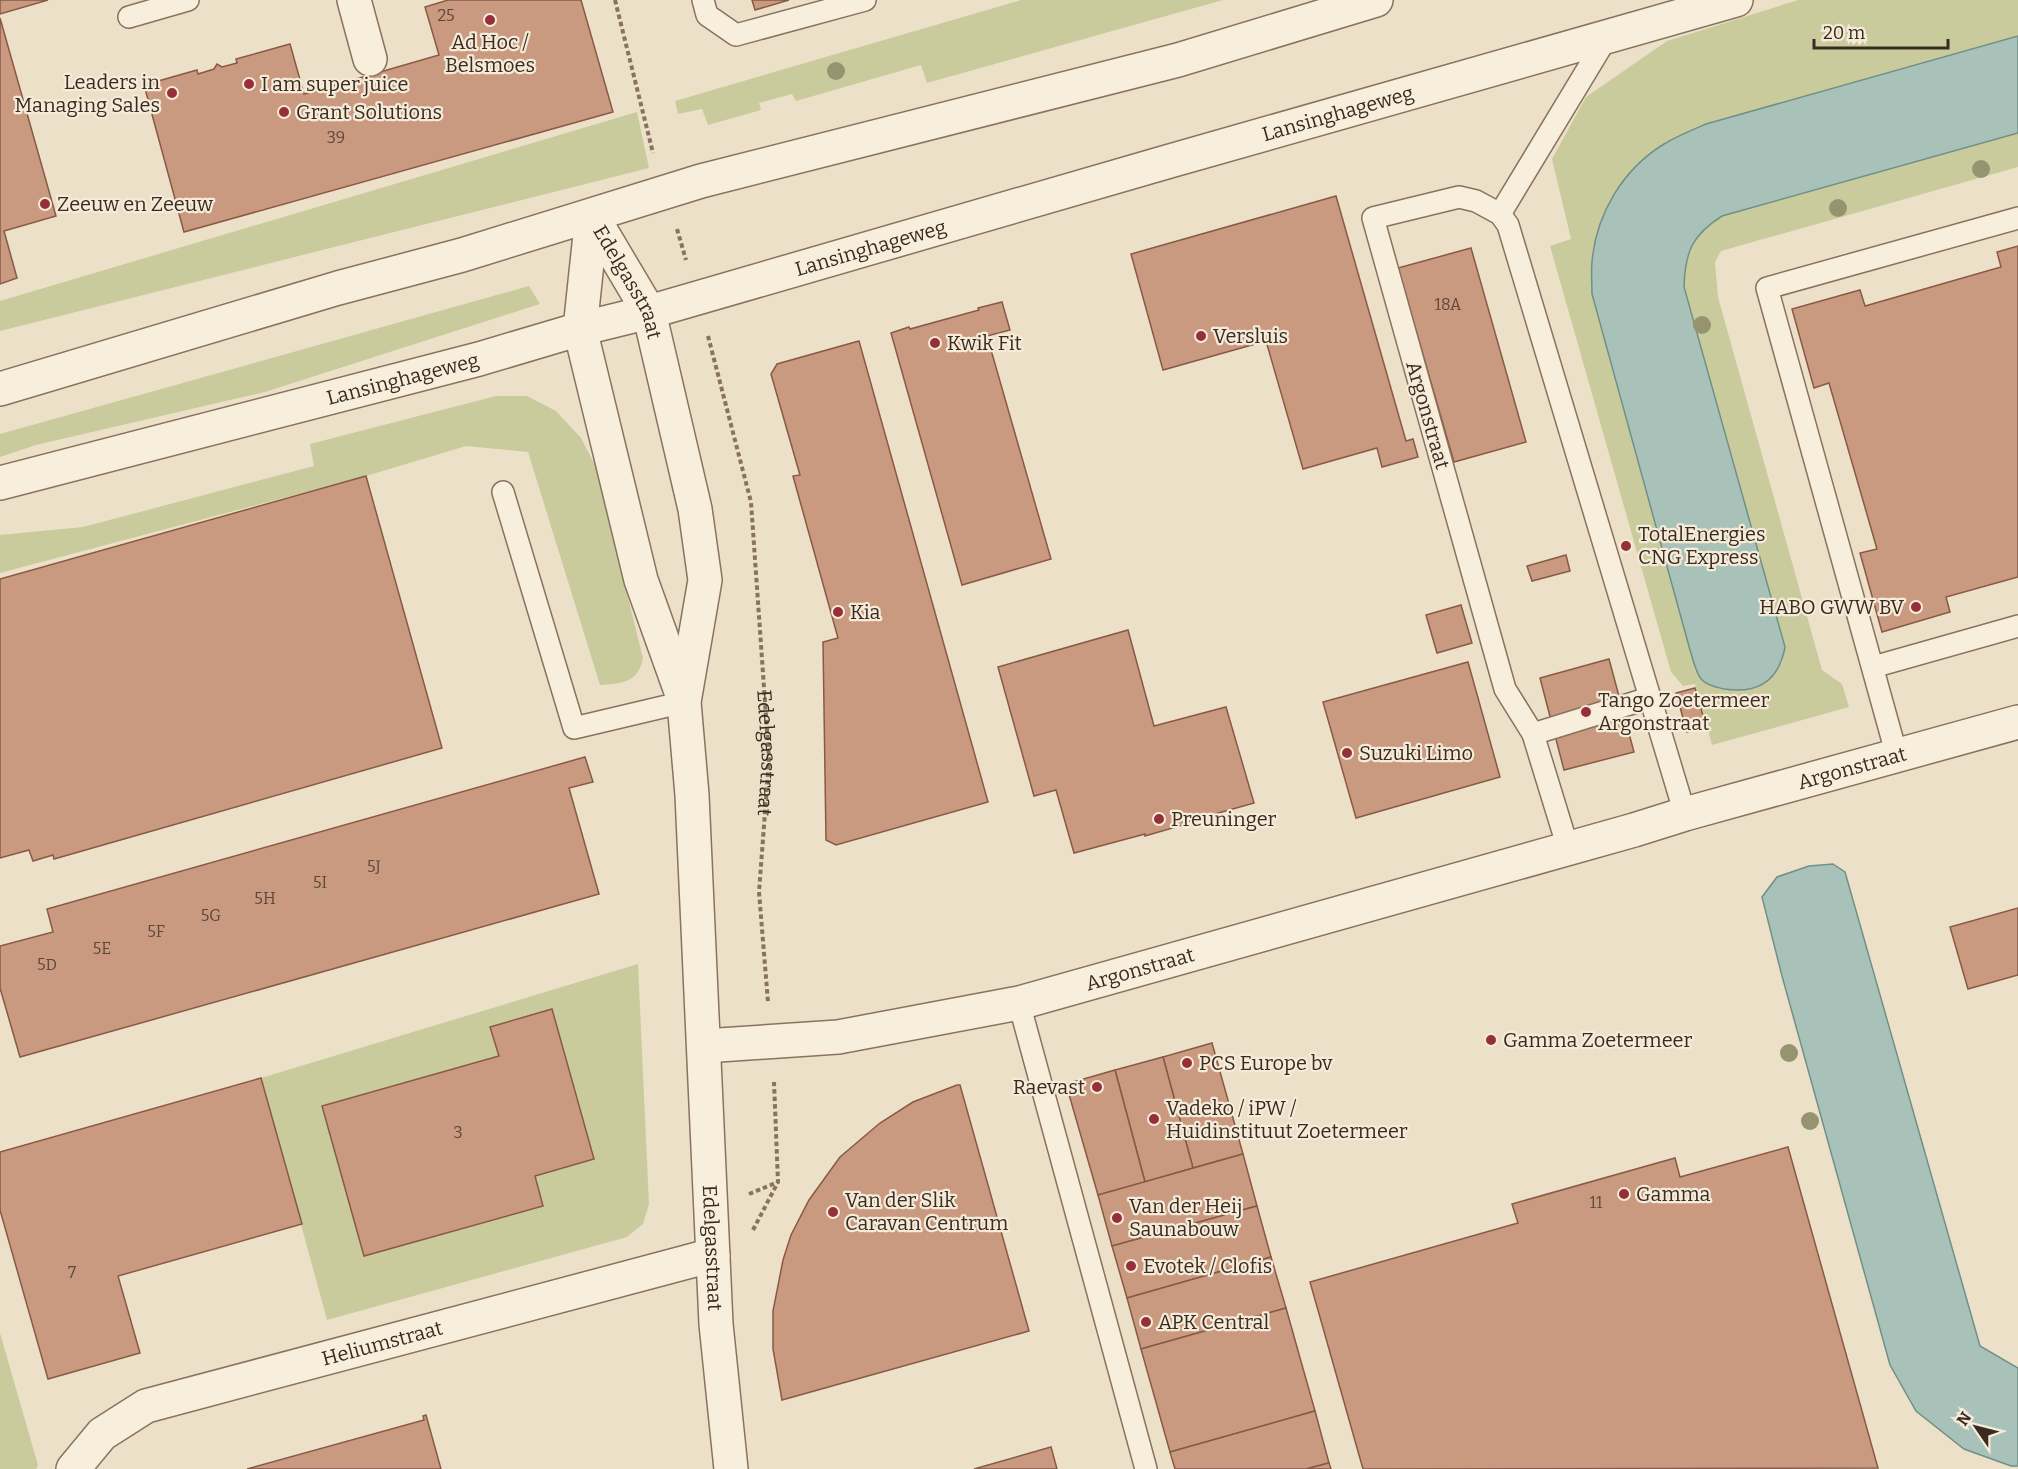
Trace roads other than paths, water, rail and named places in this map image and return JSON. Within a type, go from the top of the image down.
[{"type":"street","points":[[354,0],[370,59]]},
{"type":"street","points":[[0,389],[338,288],[462,255],[666,192],[1178,60],[1376,0]]},
{"type":"street","name":"Lansinghageweg","points":[[0,483],[479,359],[580,329],[649,312],[1736,0]]},
{"type":"street","name":"Edelgasstraat","points":[[592,216],[649,312],[695,509],[705,580],[684,702],[692,807],[716,1324],[731,1469]]},
{"type":"street","name":"Edelgasstraat","points":[[592,216],[580,329],[641,580],[684,702]]},
{"type":"street","name":"Argonstraat","points":[[704,1046],[838,1037],[1019,1003],[2018,722]]},
{"type":"street","name":"Heliumstraat","points":[[73,1469],[102,1434],[146,1406],[713,1254]]},
{"type":"lane","points":[[129,17],[188,0]]},
{"type":"lane","points":[[703,0],[707,15],[736,35],[865,0]]},
{"type":"lane","points":[[1607,37],[1500,214],[1508,225],[1685,814]]},
{"type":"lane","name":"Argonstraat","points":[[1500,214],[1476,201],[1459,197],[1373,218],[1505,689],[1533,734],[1568,848]]},
{"type":"lane","points":[[1886,759],[1872,667],[1767,288],[2018,218]]},
{"type":"lane","points":[[503,492],[574,728],[684,702]]},
{"type":"lane","points":[[1872,667],[2018,626]]},
{"type":"lane","points":[[1533,734],[1649,698]]},
{"type":"lane","points":[[1019,1003],[1146,1469]]},
{"type":"water","points":[[2018,36],[2018,133],[1722,216],[1704,230],[1692,246],[1686,264],[1684,287],[1785,647],[1778,668],[1772,676],[1757,687],[1736,690],[1709,685],[1704,682],[1696,670],[1592,294],[1595,244],[1606,210],[1624,180],[1649,154],[1674,138],[1706,124]]},
{"type":"water","points":[[1833,864],[1845,872],[1980,1346],[2018,1368],[2018,1466],[2011,1466],[1964,1449],[1916,1411],[1890,1365],[1762,897],[1777,877],[1809,866]]},
{"type":"place","name":"Ad Hoc / Belsmoes","points":[[490,20]]},
{"type":"place","name":"I am super juice","points":[[249,84]]},
{"type":"place","name":"Leaders in Managing Sales","points":[[172,93]]},
{"type":"place","name":"Grant Solutions","points":[[284,112]]},
{"type":"place","name":"Zeeuw en Zeeuw","points":[[45,204]]},
{"type":"place","name":"Versluis","points":[[1201,336]]},
{"type":"place","name":"Kwik Fit","points":[[935,343]]},
{"type":"place","name":"TotalEnergies CNG Express","points":[[1626,546]]},
{"type":"place","name":"HABO GWW BV","points":[[1916,607]]},
{"type":"place","name":"Kia","points":[[838,612]]},
{"type":"place","name":"Tango Zoetermeer Argonstraat","points":[[1586,712]]},
{"type":"place","name":"Suzuki Limo","points":[[1347,753]]},
{"type":"place","name":"Preuninger","points":[[1159,819]]},
{"type":"place","name":"Gamma Zoetermeer","points":[[1491,1040]]},
{"type":"place","name":"PCS Europe bv","points":[[1187,1063]]},
{"type":"place","name":"Raevast","points":[[1097,1087]]},
{"type":"place","name":"Vadeko / iPW / Huidinstituut Zoetermeer","points":[[1154,1119]]},
{"type":"place","name":"Gamma","points":[[1624,1194]]},
{"type":"place","name":"Van der Slik Caravan Centrum","points":[[833,1212]]},
{"type":"place","name":"Van der Heij Saunabouw","points":[[1117,1218]]},
{"type":"place","name":"Evotek / Clofis","points":[[1131,1266]]},
{"type":"place","name":"APK Central","points":[[1146,1322]]}]
